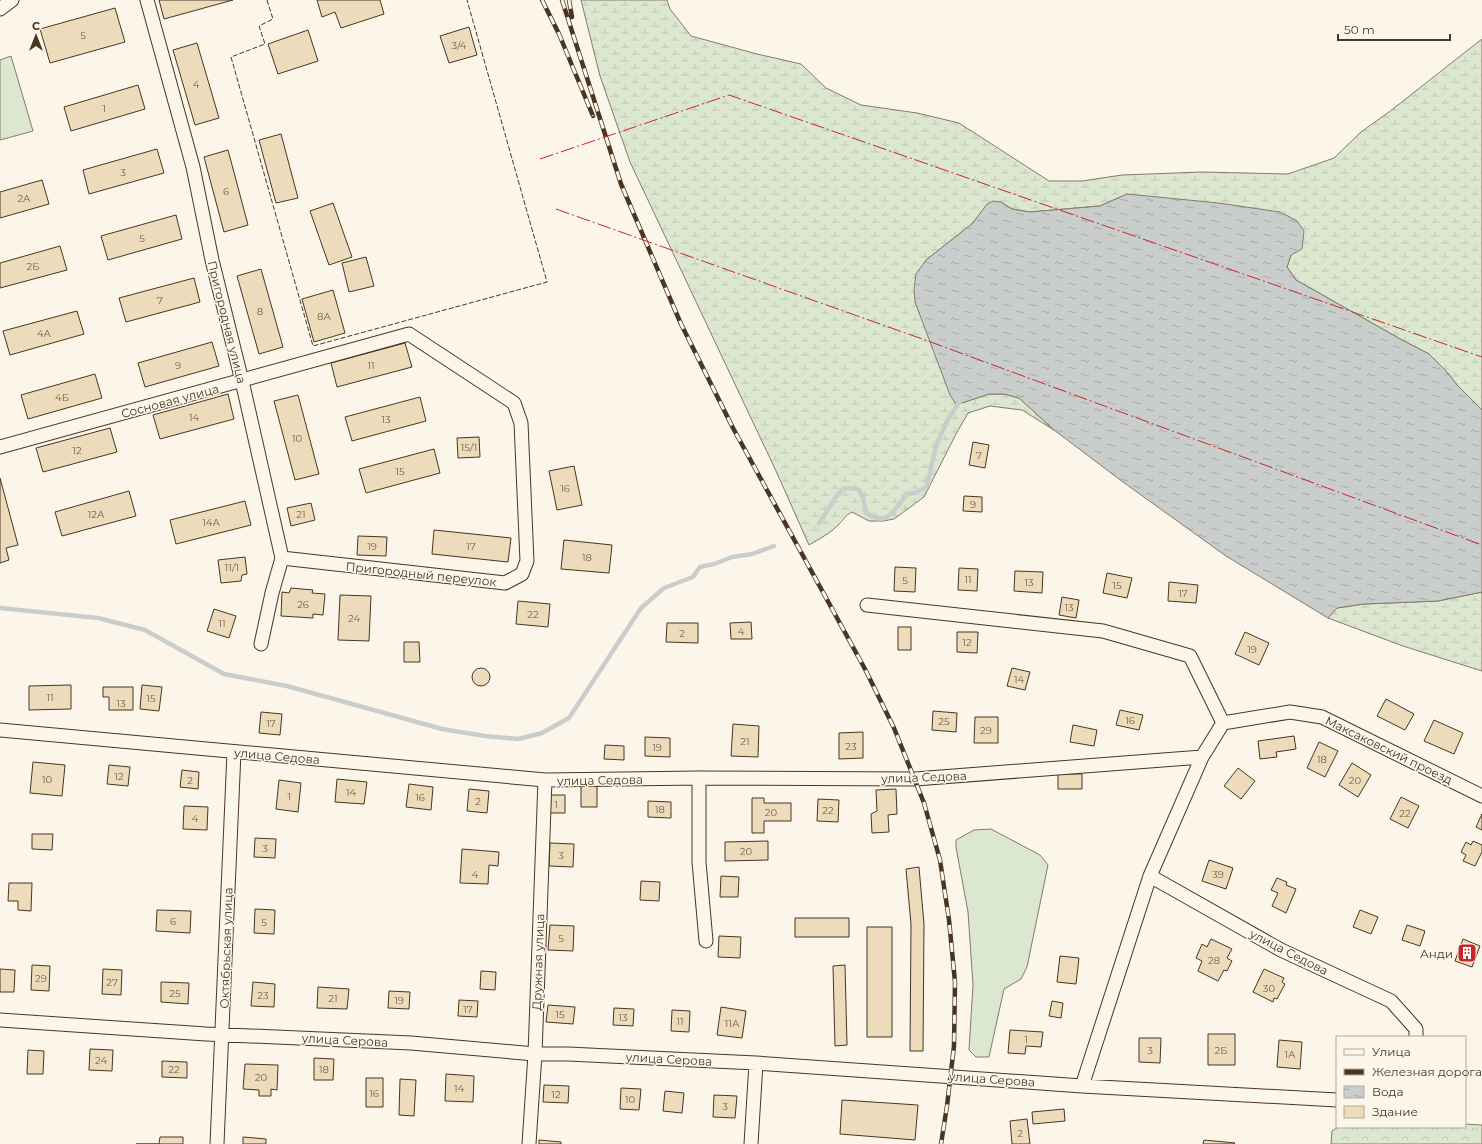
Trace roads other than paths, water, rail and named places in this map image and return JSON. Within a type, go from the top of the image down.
[{"type":"street","points":[[0,9],[12,0]]},
{"type":"street","name":"Пригородная улица","points":[[147,0],[192,167],[212,260],[242,381],[282,558],[272,592],[261,644]]},
{"type":"street","name":"Сосновая улица","points":[[0,447],[409,334]]},
{"type":"street","name":"Пригородный переулок","points":[[282,558],[505,583],[522,574],[527,561],[522,423],[514,403],[409,334]]},
{"type":"street","points":[[867,605],[1103,631],[1190,656],[1223,723],[1202,757],[1150,876],[1082,1086]]},
{"type":"street","name":"Максаковский проезд","points":[[1223,723],[1290,712],[1322,717],[1482,796]]},
{"type":"street","name":"улица Седова","points":[[0,730],[545,780],[699,778],[915,780],[1202,757]]},
{"type":"street","name":"Октябрьская улица","points":[[217,1144],[234,752]]},
{"type":"street","points":[[699,778],[699,862],[706,941]]},
{"type":"street","name":"Дружная улица","points":[[529,1144],[535,1054],[545,780]]},
{"type":"street","name":"улица Седова","points":[[1150,876],[1281,950],[1391,1001],[1416,1028],[1416,1036]]},
{"type":"street","name":"улица Серова","points":[[0,1020],[222,1034],[411,1043],[535,1054],[568,1054],[756,1064],[1082,1086],[1336,1100]]},
{"type":"street","points":[[751,1144],[756,1064]]},
{"type":"water","points":[[1127,194],[1218,203],[1280,212],[1297,221],[1304,231],[1302,249],[1291,255],[1287,267],[1296,280],[1429,354],[1482,410],[1482,592],[1438,601],[1364,604],[1337,608],[1328,618],[1226,556],[1054,430],[1019,398],[1004,394],[989,394],[962,403],[955,403],[950,395],[915,302],[914,289],[916,274],[926,260],[973,223],[987,204],[993,201],[1001,202],[1012,209],[1030,212],[1100,206]]},
{"type":"waterway","points":[[819,523],[836,496],[844,488],[858,489],[863,497],[866,513],[874,517],[881,518],[887,517],[891,514],[908,494],[918,492],[927,486],[936,445],[948,419],[962,398]]},
{"type":"waterway","points":[[0,608],[98,618],[145,630],[224,674],[287,686],[442,729],[485,736],[518,739],[542,733],[569,718],[641,608],[664,588],[693,577],[700,567],[714,564],[732,557],[752,554],[774,546]]},
{"type":"railway","points":[[542,0],[559,34],[593,116]]},
{"type":"railway","points":[[562,0],[621,184],[681,324],[733,428],[865,669],[894,728],[924,803],[940,860],[949,920],[955,982],[954,1046],[941,1144]]},
{"type":"railway","points":[[569,0],[572,17]]},
{"type":"place","name":"Анди","points":[[1467,953]]}]
